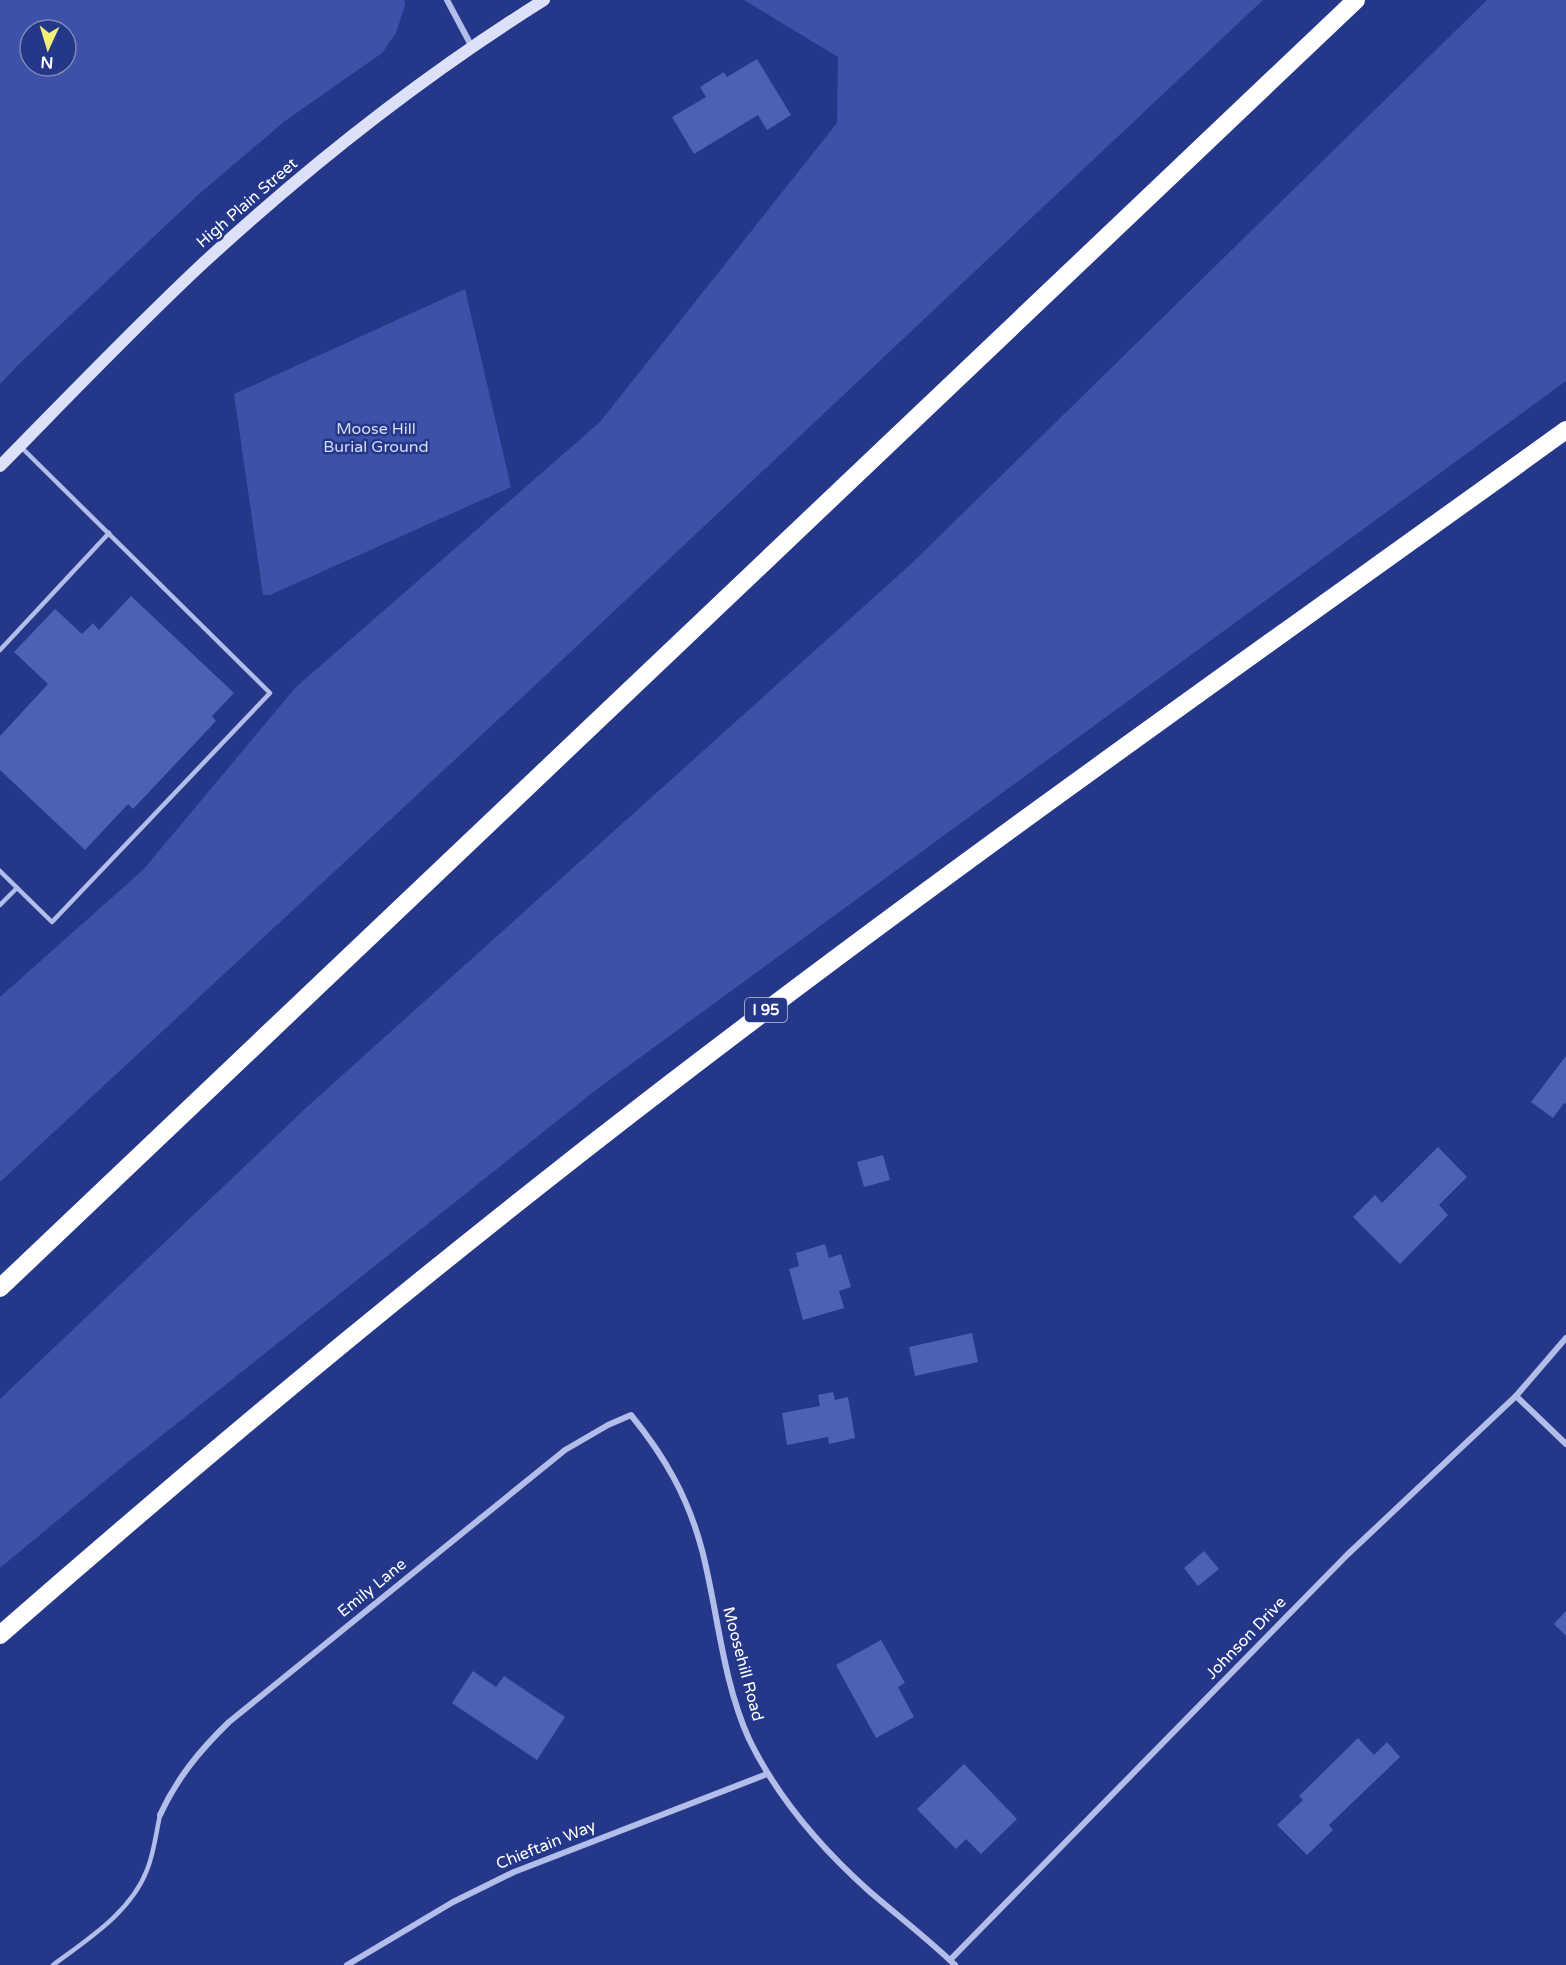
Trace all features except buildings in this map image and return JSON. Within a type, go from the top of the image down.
[{"type":"highway","points":[[0,1288],[1356,0]]},
{"type":"highway","name":"I 95","points":[[0,1635],[236,1432],[448,1258],[664,1088],[1077,782],[1566,430]]},
{"type":"main road","name":"High Plain Street","points":[[0,466],[130,333],[244,227],[336,149],[472,48],[544,0]]},
{"type":"street","points":[[447,0],[472,48]]},
{"type":"street","name":"Johnson Drive","points":[[952,1962],[1347,1554],[1516,1396],[1566,1338]]},
{"type":"street","points":[[1516,1396],[1566,1444]]},
{"type":"street","name":"Moosehill Road","points":[[631,1415],[664,1459],[678,1483],[690,1512],[702,1550],[735,1702],[767,1774],[786,1801],[833,1855],[867,1889],[952,1962]]},
{"type":"street","name":"Emily Lane","points":[[160,1815],[178,1779],[207,1743],[229,1722],[565,1450],[608,1425],[631,1415]]},
{"type":"street","name":"Chieftain Way","points":[[347,1965],[453,1902],[503,1876],[767,1774]]},
{"type":"lane","points":[[0,871],[52,922],[270,693],[20,446]]},
{"type":"lane","points":[[0,650],[109,533]]},
{"type":"lane","points":[[0,905],[17,888]]},
{"type":"lane","points":[[53,1965],[111,1920],[140,1886],[148,1869],[160,1815]]},
{"type":"green space","points":[[0,0],[404,0],[405,5],[396,33],[382,53],[285,121],[199,194],[0,384]]},
{"type":"green space","points":[[744,0],[1263,0],[544,677],[0,1182],[0,997],[143,870],[295,688],[600,422],[837,123],[838,57]]},
{"type":"green space","points":[[1487,0],[1566,0],[1566,381],[601,1086],[112,1475],[0,1568],[0,1399],[307,1107],[911,564]]},
{"type":"green space","name":"Moose Hill Burial Ground","points":[[465,289],[511,487],[270,595],[263,595],[234,394]]}]
